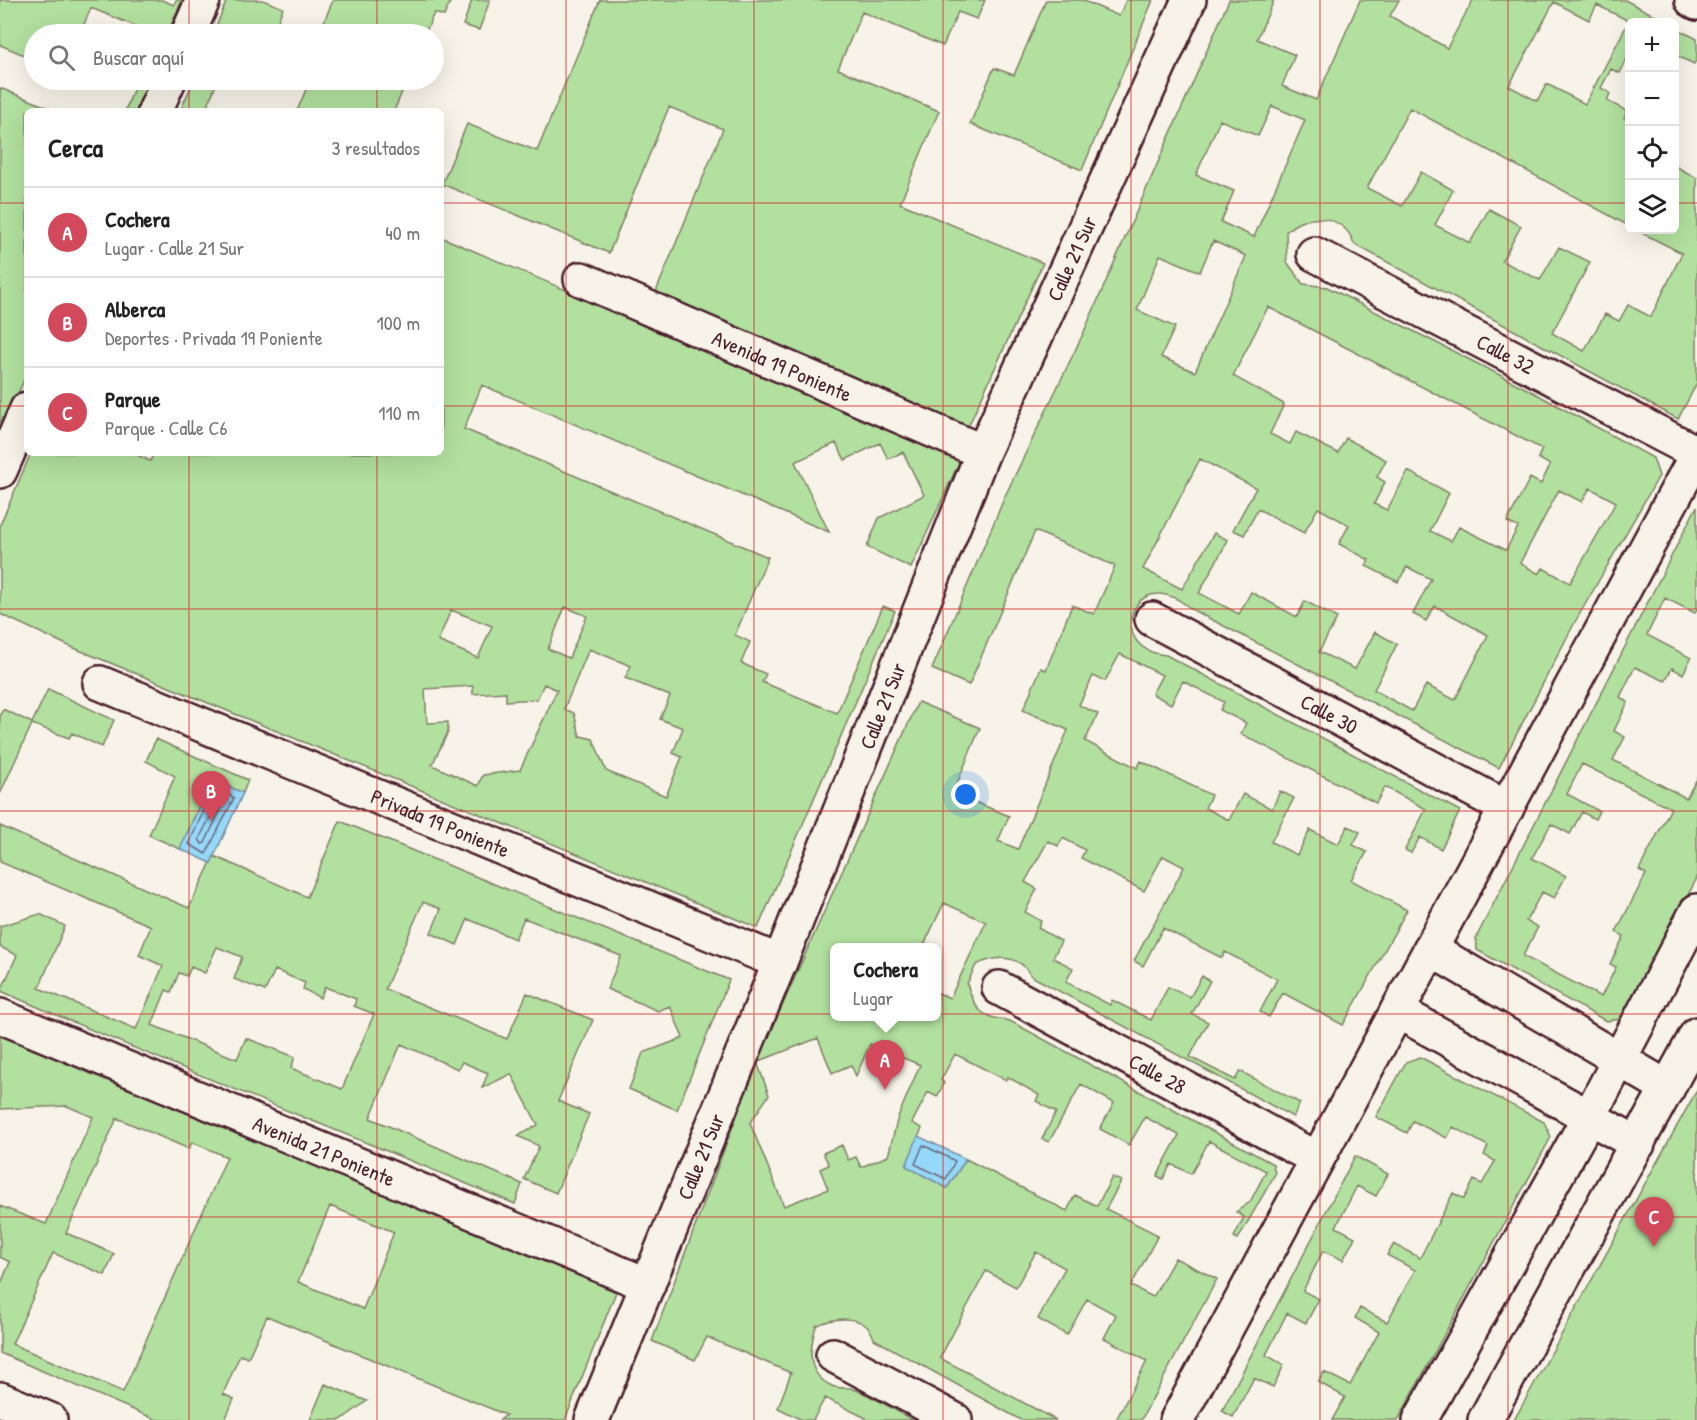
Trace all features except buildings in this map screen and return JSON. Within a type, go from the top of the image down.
[{"type":"street","points":[[192,24],[203,0]]},
{"type":"street","name":"Calle 21 Sur","points":[[592,1420],[780,962],[983,452],[1189,0]]},
{"type":"street","points":[[1692,0],[1697,3]]},
{"type":"street","points":[[156,108],[164,90]]},
{"type":"street","name":"Calle 32","points":[[1314,254],[1697,454]]},
{"type":"street","name":"Avenida 19 Poniente","points":[[581,279],[983,452]]},
{"type":"street","points":[[0,471],[24,416]]},
{"type":"street","points":[[1177,1420],[1697,454]]},
{"type":"street","name":"Calle 30","points":[[1152,619],[1507,808]]},
{"type":"street","name":"Privada 19 Poniente","points":[[100,683],[780,962]]},
{"type":"street","points":[[1420,1420],[1589,1117],[1696,915]]},
{"type":"street","points":[[1431,949],[1668,1088]]},
{"type":"street","name":"Calle 28","points":[[999,988],[1317,1159]]},
{"type":"street","points":[[1398,1011],[1638,1144]]},
{"type":"street","name":"Avenida 21 Poniente","points":[[0,1016],[648,1285]]},
{"type":"street","points":[[1485,1420],[1697,1034]]},
{"type":"street","points":[[833,1355],[955,1420]]},
{"type":"street","points":[[0,1399],[50,1420]]},
{"type":"green space","points":[[0,0],[162,0],[174,5],[176,0],[182,0],[171,24],[130,24],[91,8],[84,24],[24,24],[24,55],[0,45]]},
{"type":"green space","points":[[227,0],[263,0],[283,8],[277,24],[217,24]]},
{"type":"green space","points":[[333,0],[451,0],[444,16],[434,13],[429,24],[323,24]]},
{"type":"green space","points":[[472,0],[490,0],[479,30],[463,25]]},
{"type":"green space","points":[[600,0],[985,0],[977,19],[958,12],[943,46],[862,12],[838,69],[939,111],[900,203],[1043,263],[968,427],[655,294],[723,129],[669,107],[609,253],[444,185],[444,179],[467,124],[537,151]]},
{"type":"green space","points":[[1046,0],[1082,0],[1119,16],[1126,0],[1153,0],[1082,170],[970,124],[994,68],[1014,75]]},
{"type":"green space","points":[[1229,0],[1274,0],[1257,39],[1295,55],[1282,86],[1316,100],[1360,0],[1399,0],[1390,16],[1447,48],[1473,0],[1625,0],[1659,18],[1625,19],[1597,5],[1589,20],[1554,2],[1509,86],[1537,101],[1547,84],[1585,104],[1625,29],[1625,62],[1620,73],[1611,69],[1601,88],[1610,93],[1607,101],[1625,110],[1625,224],[1410,108],[1367,188],[1402,206],[1421,172],[1453,190],[1435,225],[1470,243],[1489,209],[1521,226],[1502,261],[1540,280],[1559,247],[1590,262],[1552,333],[1584,351],[1605,314],[1619,321],[1628,305],[1651,317],[1682,253],[1644,234],[1679,234],[1679,168],[1697,178],[1697,383],[1678,419],[1354,244],[1349,234],[1334,221],[1314,219],[1304,221],[1294,225],[1286,232],[1287,262],[1303,284],[1327,287],[1529,390],[1653,458],[1659,476],[1575,622],[1499,768],[1191,609],[1171,596],[1154,594],[1141,600],[1133,611],[1131,625],[1135,639],[1147,650],[1166,655],[1460,811],[1441,849],[1420,837],[1411,853],[1405,850],[1426,809],[1385,787],[1376,803],[1241,734],[1246,723],[1220,710],[1224,702],[1183,681],[1171,704],[1152,694],[1162,675],[1120,654],[1105,681],[1093,676],[1079,705],[1098,714],[1085,741],[1137,768],[1141,761],[1211,795],[1205,808],[1229,820],[1243,794],[1272,809],[1280,791],[1294,798],[1271,842],[1297,855],[1310,830],[1338,844],[1348,826],[1360,832],[1353,845],[1367,852],[1351,880],[1407,910],[1343,1025],[1283,993],[1269,1017],[1260,1012],[1277,979],[1225,952],[1222,958],[1163,928],[1143,966],[1134,961],[1184,867],[1163,856],[1144,891],[1081,858],[1085,850],[1063,838],[1058,846],[1048,841],[1025,882],[1037,889],[1025,912],[1041,921],[1038,928],[1061,941],[1053,958],[1073,968],[1066,982],[1110,1005],[1112,1000],[1151,1020],[1168,987],[1190,997],[1202,976],[1210,981],[1192,1014],[1208,1022],[1190,1057],[1235,1080],[1240,1071],[1300,1103],[1293,1117],[1031,976],[1014,960],[999,958],[976,965],[967,984],[973,1001],[986,1015],[1010,1021],[1273,1164],[1275,1174],[1238,1239],[1234,1237],[1244,1217],[1236,1212],[1250,1202],[1266,1171],[1209,1141],[1191,1174],[1171,1164],[1163,1179],[1157,1176],[1179,1135],[1145,1117],[1129,1145],[1100,1129],[1114,1103],[1081,1084],[1049,1142],[1042,1139],[1056,1112],[1036,1101],[1039,1095],[1008,1077],[1006,1080],[955,1054],[941,1080],[944,1083],[937,1097],[928,1092],[912,1123],[922,1128],[906,1166],[947,1188],[966,1159],[1067,1211],[1075,1195],[1097,1206],[1112,1177],[1121,1181],[1106,1209],[1158,1235],[1131,1286],[1153,1297],[1175,1258],[1217,1279],[1141,1420],[1116,1420],[1147,1361],[1104,1338],[1116,1315],[1087,1299],[1067,1335],[1038,1319],[1065,1268],[1036,1252],[1016,1287],[986,1271],[940,1358],[1056,1420],[1021,1420],[874,1339],[865,1325],[849,1319],[840,1319],[816,1326],[811,1352],[818,1375],[832,1386],[858,1391],[913,1420],[866,1420],[825,1398],[813,1420],[802,1420],[778,1408],[791,1373],[707,1337],[695,1360],[652,1341],[757,1062],[918,702],[980,728],[953,793],[1009,816],[998,841],[1018,849],[1068,730],[1023,710],[1041,668],[1046,670],[1072,605],[1094,614],[1115,566],[1035,531],[969,685],[932,669],[1006,494],[1083,334]],"holes":[[[1272,106],[1305,120],[1254,237],[1221,222],[1234,191],[1196,175],[1220,120],[1258,136]],[[1213,241],[1246,256],[1195,372],[1161,357],[1175,327],[1137,310],[1160,255],[1200,272]],[[1268,307],[1542,449],[1538,458],[1550,465],[1541,484],[1530,478],[1507,522],[1518,527],[1506,550],[1459,527],[1451,541],[1430,531],[1449,493],[1408,471],[1387,510],[1374,504],[1385,482],[1377,477],[1386,460],[1346,438],[1338,453],[1296,432],[1290,444],[1270,434],[1284,404],[1233,376]],[[1200,459],[1256,488],[1233,530],[1244,535],[1258,509],[1304,533],[1318,508],[1349,525],[1339,544],[1369,560],[1366,566],[1398,582],[1407,567],[1431,579],[1413,614],[1426,621],[1435,606],[1488,635],[1455,700],[1426,685],[1412,711],[1374,690],[1397,644],[1375,632],[1355,669],[1319,652],[1337,618],[1305,601],[1297,617],[1251,592],[1239,614],[1199,593],[1228,540],[1214,533],[1182,589],[1143,569]],[[1590,488],[1616,502],[1570,583],[1543,568],[1539,574],[1520,563],[1559,490],[1582,502]],[[818,1038],[832,1073],[851,1065],[856,1076],[870,1044],[920,1065],[898,1117],[888,1156],[861,1167],[856,1157],[848,1160],[842,1145],[823,1153],[829,1165],[820,1169],[828,1189],[784,1206],[750,1123],[769,1095],[757,1062]]]},
{"type":"green space","points":[[1679,30],[1697,39],[1697,58],[1694,64],[1679,57]]},
{"type":"green space","points":[[0,88],[50,108],[24,108],[24,380],[0,436]]},
{"type":"green space","points":[[133,90],[146,90],[138,108],[126,108]]},
{"type":"green space","points":[[189,90],[214,90],[206,108],[181,108]]},
{"type":"green space","points":[[306,90],[403,90],[395,108],[298,108]]},
{"type":"green space","points":[[444,238],[961,458],[911,568],[867,547],[879,518],[924,495],[903,452],[888,459],[880,443],[845,460],[836,443],[795,462],[829,532],[482,385],[464,429],[768,557],[735,635],[750,642],[741,663],[766,674],[762,682],[837,713],[883,606],[895,611],[758,928],[69,646],[0,614],[0,525],[30,456],[139,456],[150,461],[152,456],[444,456]],"holes":[[[565,607],[587,616],[569,658],[548,649]],[[451,610],[492,626],[478,658],[438,641]],[[589,649],[631,666],[625,678],[670,696],[660,719],[683,728],[673,753],[682,757],[666,796],[606,771],[593,739],[580,736],[574,713],[564,709]],[[544,684],[557,690],[520,770],[483,775],[478,786],[432,765],[448,732],[448,722],[427,723],[425,689],[473,686],[473,694],[506,692],[506,701],[537,699]]]},
{"type":"green space","points":[[1697,506],[1697,609],[1695,613],[1665,598],[1647,635],[1691,658],[1683,674],[1672,668],[1665,681],[1635,667],[1620,697],[1628,702],[1614,731],[1625,737],[1613,760],[1686,798],[1697,779],[1697,878],[1622,1019],[1606,1021],[1477,950],[1476,938]],"holes":[[[1582,764],[1671,808],[1639,870],[1646,874],[1616,932],[1624,936],[1610,964],[1616,967],[1601,997],[1523,956],[1538,927],[1526,921],[1542,892],[1554,898],[1566,876],[1532,858],[1551,824],[1570,834],[1582,812],[1595,819],[1599,811],[1567,794]]]},
{"type":"green space","points":[[48,689],[114,720],[102,747],[72,733],[69,738],[32,724],[0,794],[0,715],[3,709],[32,723]]},
{"type":"green space","points":[[156,739],[248,780],[243,793],[211,779],[180,849],[149,835],[175,776],[146,761]]},
{"type":"green space","points":[[340,821],[729,980],[677,1110],[629,1089],[643,1053],[683,1038],[670,1006],[658,1011],[607,989],[621,956],[524,918],[515,939],[468,919],[457,945],[431,933],[441,909],[423,902],[385,989],[507,1039],[527,993],[593,1020],[558,1101],[589,1114],[556,1193],[524,1179],[539,1146],[518,1136],[538,1125],[511,1074],[482,1088],[488,1073],[462,1062],[458,1069],[401,1044],[370,1118],[522,1184],[515,1204],[129,1046],[1,991],[17,955],[0,947],[0,926],[40,914],[65,926],[39,988],[136,1029],[163,966],[139,955],[151,926],[0,862],[0,826],[189,908],[214,856],[307,897]],"holes":[[[217,947],[242,957],[234,979],[265,991],[275,970],[305,983],[303,989],[320,998],[325,987],[356,999],[354,1006],[374,1014],[342,1089],[291,1068],[295,1057],[246,1038],[237,1059],[152,1025],[166,990],[171,992],[179,973],[187,976],[191,967],[205,973]]]},
{"type":"green space","points":[[0,1024],[616,1292],[565,1420],[500,1420],[506,1415],[267,1316],[248,1358],[240,1355],[223,1394],[234,1399],[225,1420],[157,1420],[0,1353],[0,1286],[10,1262],[0,1257],[0,1206],[46,1224],[93,1117],[67,1106],[0,1109]],"holes":[[[117,1118],[189,1149],[192,1142],[227,1157],[123,1392],[12,1344],[53,1253],[105,1275],[114,1254],[66,1233]],[[330,1206],[394,1232],[363,1309],[298,1282]]]},
{"type":"green space","points":[[1420,1057],[1544,1122],[1551,1137],[1398,1420],[1332,1420],[1345,1397],[1318,1382],[1324,1372],[1350,1385],[1379,1332],[1355,1318],[1360,1308],[1387,1322],[1415,1270],[1387,1255],[1394,1244],[1420,1258],[1453,1193],[1464,1199],[1474,1180],[1482,1184],[1495,1161],[1484,1155],[1488,1146],[1453,1127],[1447,1138],[1413,1121],[1407,1133],[1376,1117],[1406,1062]]},
{"type":"green space","points":[[1697,1090],[1697,1420],[1514,1420],[1523,1404]]},
{"type":"green space","points":[[1355,1156],[1388,1174],[1376,1196],[1357,1186],[1336,1227],[1355,1237],[1343,1260],[1323,1251],[1303,1291],[1319,1299],[1306,1323],[1287,1313],[1266,1355],[1284,1365],[1273,1387],[1254,1378],[1233,1417],[1222,1411]]},
{"type":"green space","points":[[325,1384],[367,1401],[341,1420],[310,1420]]},
{"type":"water","points":[[212,779],[243,793],[211,863],[180,849]]},
{"type":"water","points":[[918,1136],[966,1159],[947,1188],[906,1166]]},
{"type":"place","name":"Alberca","points":[[211,821]]},
{"type":"place","name":"Cochera","points":[[885,1090]]},
{"type":"place","name":"Parque","points":[[1654,1247]]}]
